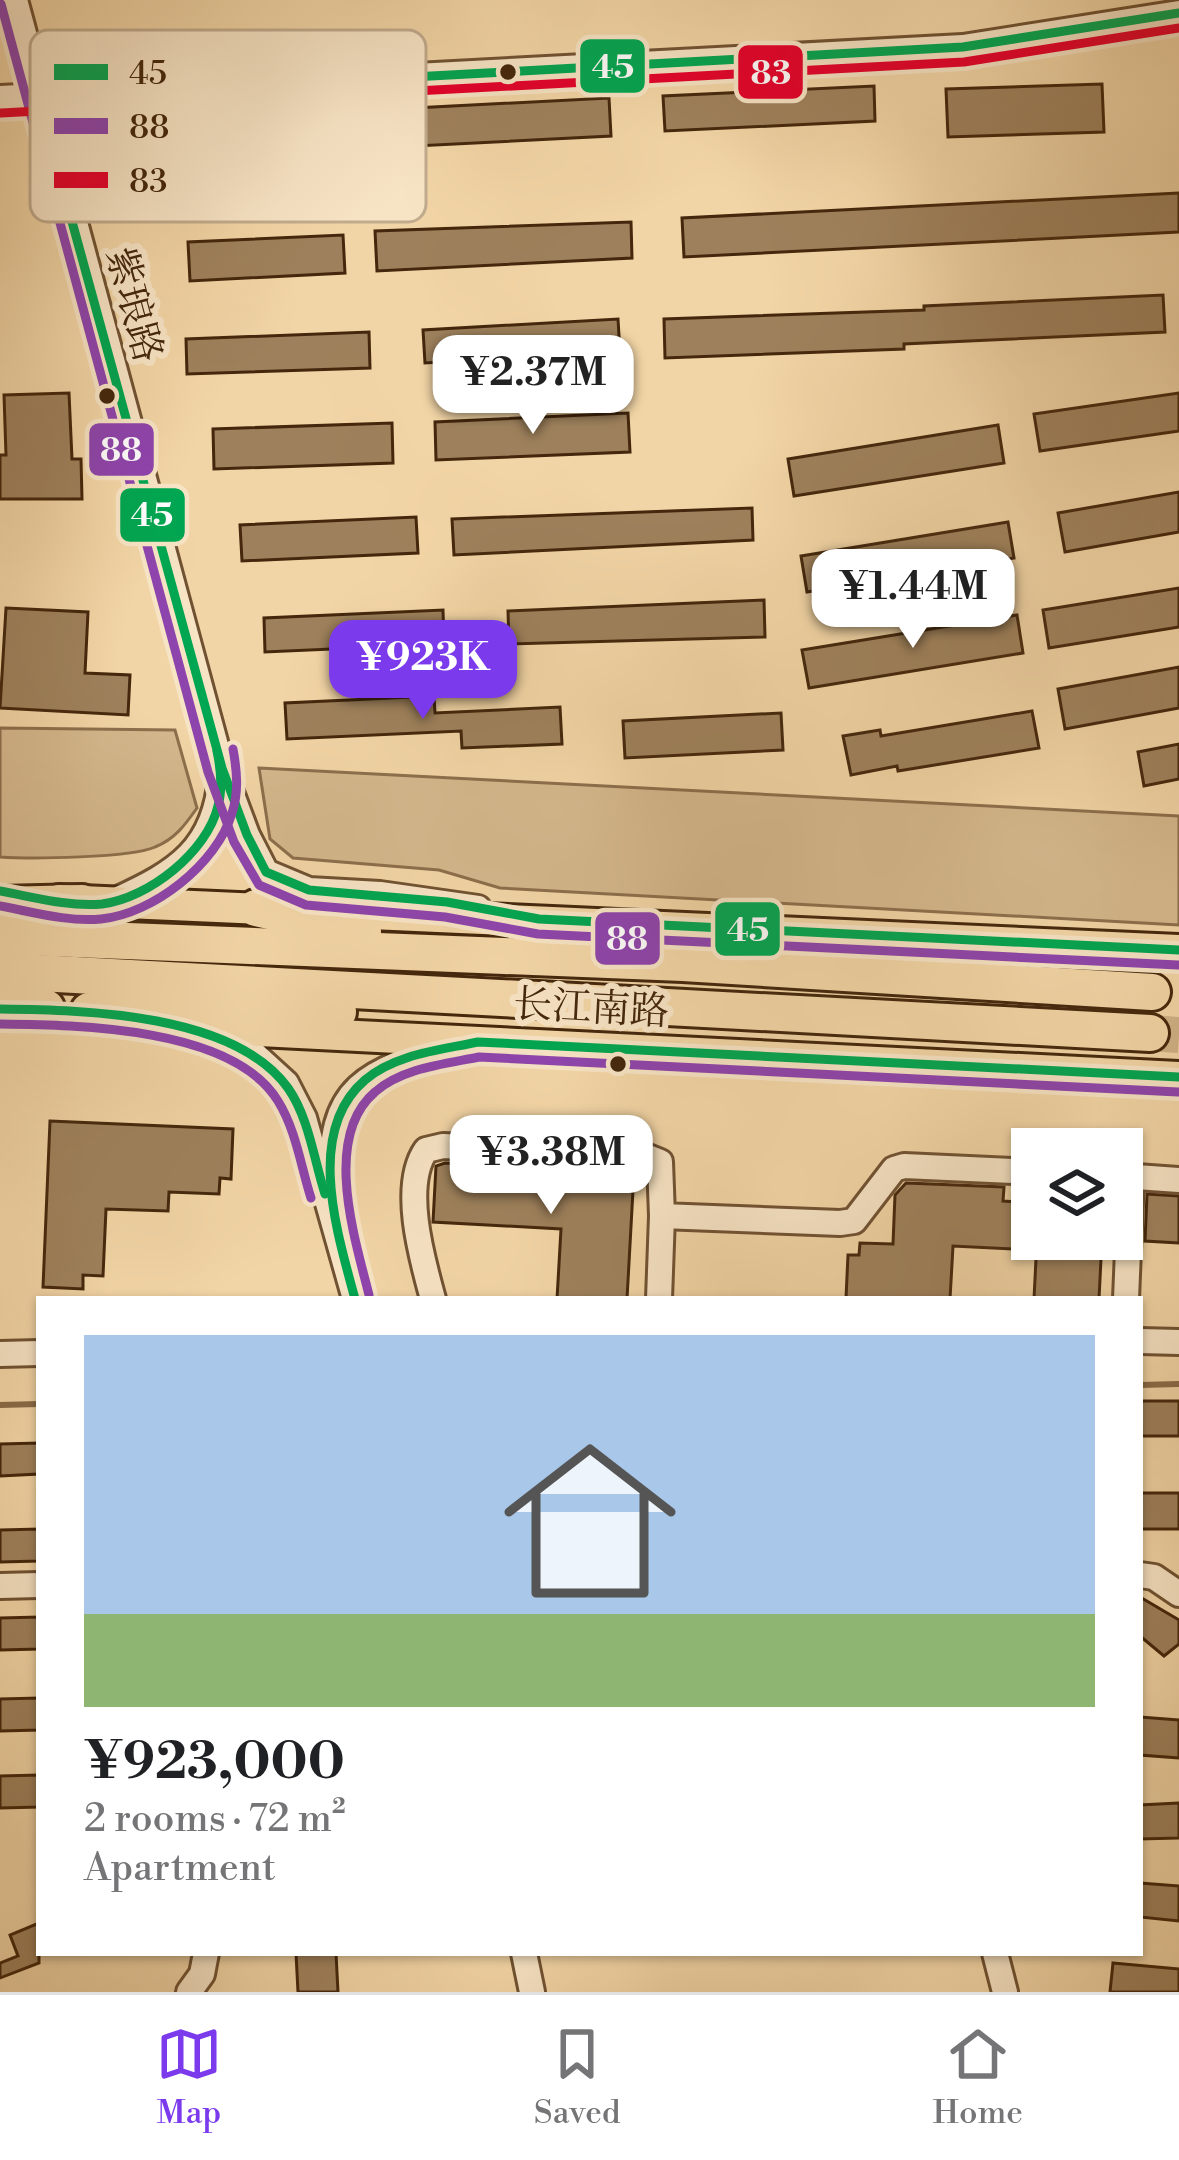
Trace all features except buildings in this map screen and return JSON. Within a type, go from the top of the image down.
[{"type":"highway","points":[[0,905],[97,903]]},
{"type":"highway","points":[[0,936],[255,926],[683,963],[1152,992]]},
{"type":"highway","points":[[0,971],[1150,1033]]},
{"type":"highway","points":[[0,1006],[46,1008]]},
{"type":"highway","points":[[89,1012],[436,1011],[787,1029],[958,1023]]},
{"type":"main road","points":[[0,891],[255,926],[538,920],[1179,950]]},
{"type":"main road","name":"长江南路","points":[[46,1008],[179,1027],[1179,1077]]},
{"type":"street","name":"紫琅路","points":[[15,0],[30,50]]},
{"type":"street","points":[[426,76],[963,47],[1179,13]]},
{"type":"street","points":[[0,98],[30,97]]},
{"type":"street","name":"紫琅路","points":[[72,222],[222,768],[266,872],[309,890],[403,897],[538,920]]},
{"type":"street","points":[[97,903],[179,866],[205,841],[218,811],[222,768]]},
{"type":"street","points":[[179,1027],[252,1052],[286,1083],[304,1118],[354,1296]]},
{"type":"street","points":[[335,1223],[330,1145],[341,1110],[365,1080],[394,1062],[478,1042]]},
{"type":"street","points":[[432,1296],[417,1239],[418,1162],[426,1150],[443,1146],[645,1156],[660,1162],[659,1296]]},
{"type":"street","points":[[662,1216],[840,1223],[854,1221],[895,1169],[904,1166],[1011,1171]]},
{"type":"street","points":[[1143,1177],[1179,1180]]},
{"type":"street","points":[[1126,1260],[1126,1296]]},
{"type":"street","points":[[1143,1341],[1179,1342]]},
{"type":"street","points":[[0,1354],[36,1353]]},
{"type":"street","points":[[1143,1575],[1154,1577],[1179,1594]]},
{"type":"street","points":[[0,1586],[36,1585]]},
{"type":"street","points":[[189,1992],[202,1974],[205,1956]]},
{"type":"street","points":[[525,1956],[532,1992]]},
{"type":"street","points":[[996,1956],[1005,1992]]},
{"type":"shaded area","points":[[0,728],[175,730],[197,808],[174,836],[143,851],[0,857]]},
{"type":"shaded area","points":[[259,768],[1179,816],[1179,925],[500,888],[439,870],[293,858],[270,839]]},
{"type":"waterway","points":[[1143,1385],[1179,1384]]},
{"type":"waterway","points":[[0,1405],[36,1404]]},
{"type":"tunnel","points":[[1150,1033],[1179,1035]]},
{"type":"transit line","name":"88","points":[[1,4],[30,112]]},
{"type":"transit line","name":"45","points":[[426,76],[963,47],[1179,13]]},
{"type":"transit line","name":"83","points":[[426,90],[964,62],[1179,28]]},
{"type":"transit line","name":"83","points":[[1,113],[30,111]]},
{"type":"transit line","name":"88","points":[[60,222],[208,772],[234,842],[259,885],[306,905],[445,917],[538,934],[1178,965]]},
{"type":"transit line","name":"45","points":[[72,222],[222,768],[266,872],[309,890],[447,902],[539,919],[1179,950]]},
{"type":"transit line","name":"88","points":[[0,906],[88,920],[121,915],[161,897],[198,868],[224,832],[236,797],[233,749]]},
{"type":"transit line","name":"45","points":[[0,891],[89,905],[120,900],[156,882],[189,856],[212,823],[221,792],[217,751]]},
{"type":"transit line","name":"45","points":[[0,1009],[73,1011],[155,1021],[232,1044],[264,1063],[288,1088],[306,1126],[325,1194]]},
{"type":"transit line","name":"88","points":[[0,1024],[151,1035],[227,1058],[256,1076],[278,1101],[294,1136],[311,1198]]},
{"type":"transit line","name":"45","points":[[354,1296],[331,1185],[335,1127],[346,1102],[365,1080],[419,1054],[478,1042],[1179,1077]]},
{"type":"transit line","name":"88","points":[[369,1295],[347,1189],[350,1135],[359,1111],[375,1092],[424,1068],[479,1057],[1178,1092]]}]
